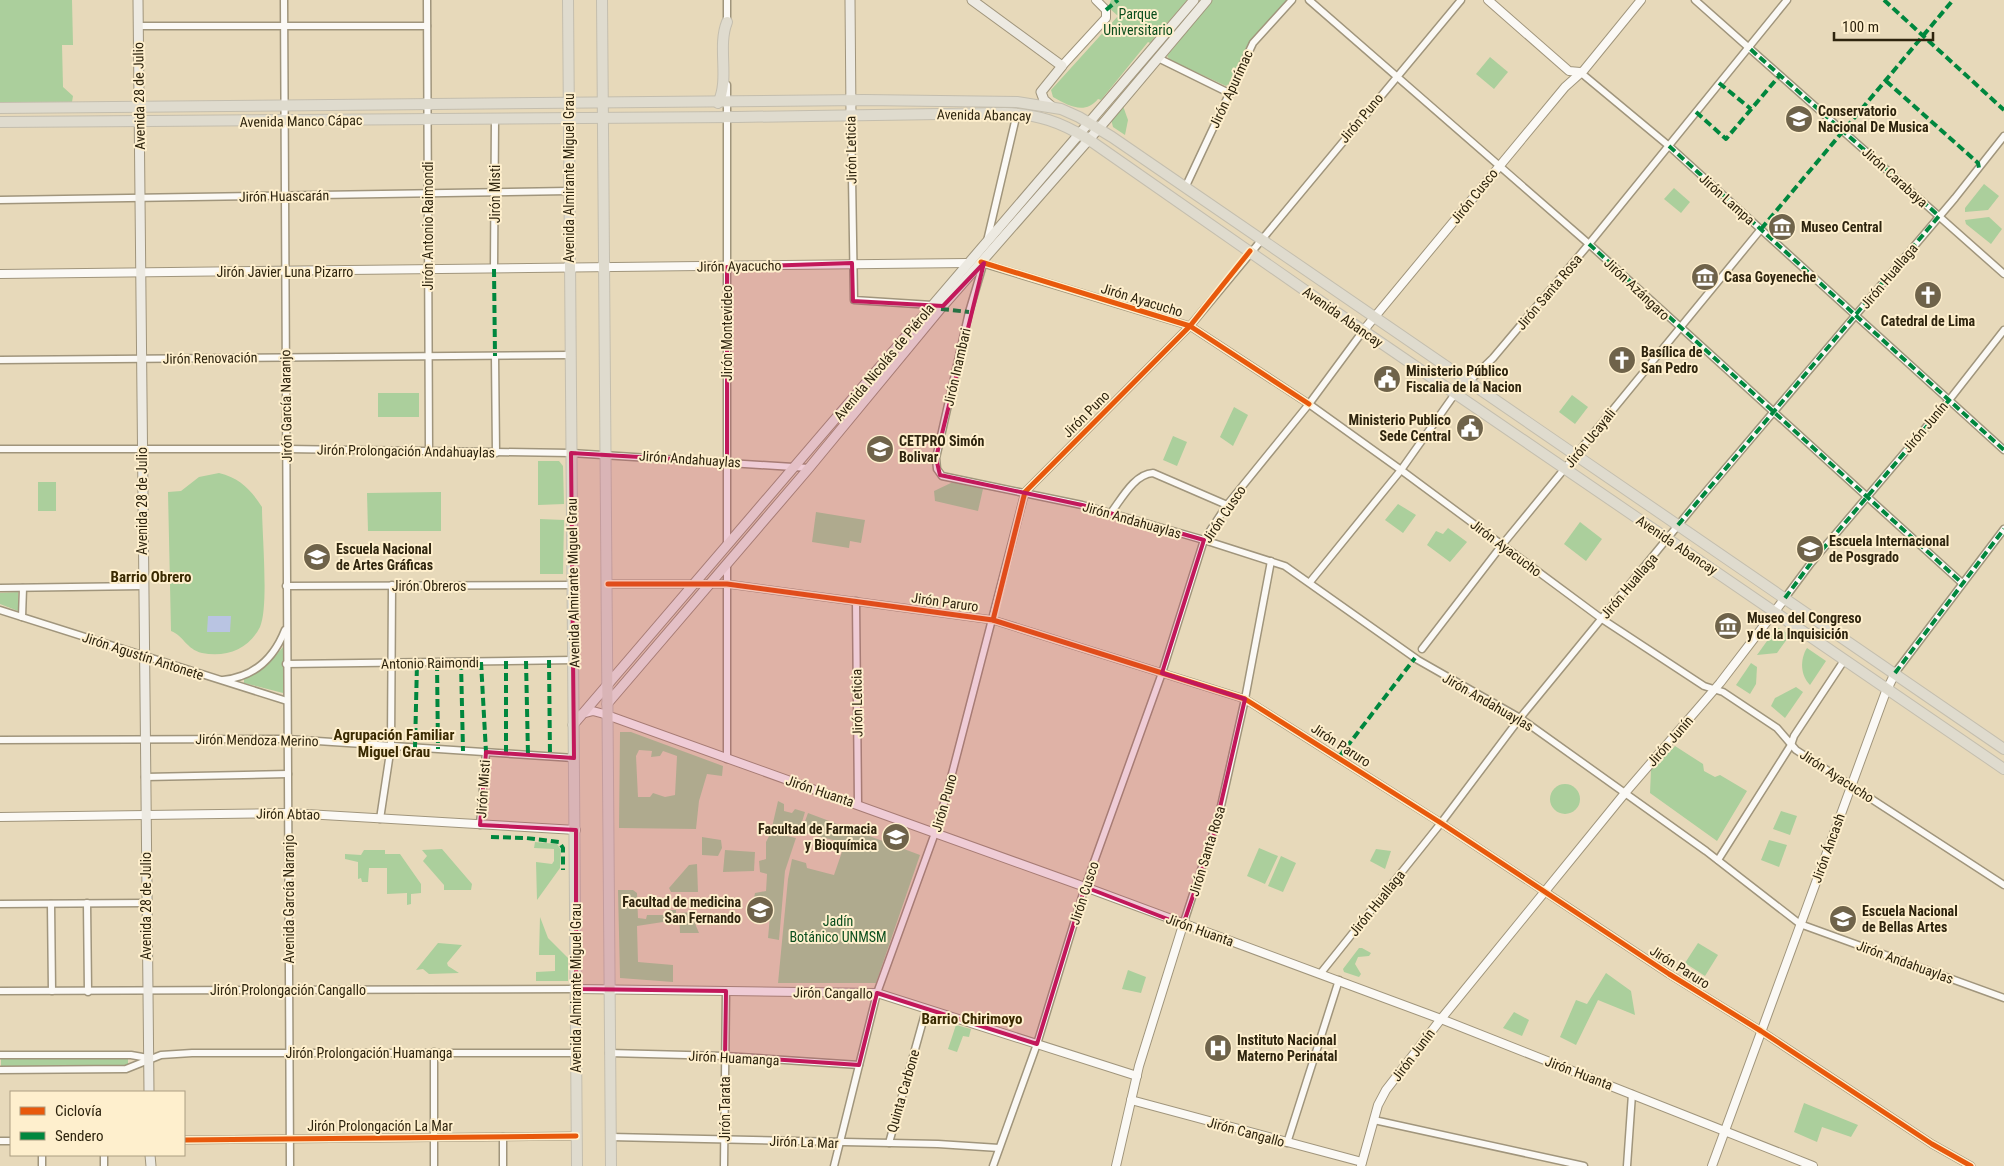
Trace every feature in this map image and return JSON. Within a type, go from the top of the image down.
[{"type":"main road","name":"Avenida 28 de Julio","points":[[138,0],[142,586],[149,1091]]},
{"type":"main road","name":"Avenida Almirante Miguel Grau","points":[[568,0],[572,104],[569,191],[573,268],[570,355],[574,453],[572,585],[578,719],[574,758],[579,989],[576,1053],[577,1166]]},
{"type":"main road","points":[[602,0],[603,454],[608,584],[606,711],[610,1166]]},
{"type":"main road","name":"Jirón Leticia","points":[[850,0],[851,115]]},
{"type":"main road","points":[[972,0],[1062,66],[1044,85],[1041,92],[1044,100],[1052,107]]},
{"type":"main road","name":"Avenida Nicolás de Piérola","points":[[1094,126],[1194,0]]},
{"type":"main road","name":"Avenida Nicolás de Piérola","points":[[578,719],[796,467],[987,241],[1158,58],[1207,0]]},
{"type":"main road","points":[[723,102],[722,34],[727,22]]},
{"type":"main road","name":"Avenida Abancay","points":[[601,104],[851,101],[1017,102],[1052,107],[1094,126],[2004,749]]},
{"type":"main road","name":"Avenida Manco Cápac","points":[[0,108],[601,104]]},
{"type":"main road","name":"Avenida Abancay","points":[[601,117],[1017,113],[1052,120],[1084,137],[1363,331],[2004,769]]},
{"type":"main road","name":"Avenida Manco Cápac","points":[[0,122],[428,120],[601,117]]},
{"type":"main road","name":"Avenida Nicolás de Piérola","points":[[606,711],[648,656],[983,261],[1084,137]]},
{"type":"main road","points":[[639,648],[648,656]]},
{"type":"street","name":"Jirón García Naranjo","points":[[284,0],[283,196],[287,449],[286,701],[289,813]]},
{"type":"street","name":"Jirón Antonio Raimondi","points":[[427,0],[429,451]]},
{"type":"street","points":[[727,0],[727,22]]},
{"type":"street","points":[[1062,66],[1104,20],[1106,10],[1096,0]]},
{"type":"street","name":"Jirón Apurímac","points":[[1186,188],[1253,43],[1292,0]]},
{"type":"street","name":"Jirón Azángaro","points":[[1309,0],[1589,244],[1679,328],[1962,583]]},
{"type":"street","name":"Jirón Puno","points":[[834,1166],[877,993],[935,833],[993,620],[1025,492],[1190,326],[1395,76],[1461,0]]},
{"type":"street","name":"Jirón Lampa","points":[[1488,0],[1569,72],[1580,72],[1669,146],[2004,450]]},
{"type":"street","name":"Jirón Cusco","points":[[993,1166],[1037,1044],[1085,887],[1162,673],[1204,540],[1228,505],[1309,404],[1374,316],[1571,79],[1580,72],[1641,0]]},
{"type":"street","name":"Jirón Carabaya","points":[[1695,0],[2004,274]]},
{"type":"street","name":"Jirón Santa Rosa","points":[[1310,582],[1401,470],[1456,394],[1493,358],[1589,244],[1787,0]]},
{"type":"street","points":[[138,26],[427,26]]},
{"type":"street","points":[[1158,58],[1229,93]]},
{"type":"street","name":"Jirón Montevideo","points":[[723,102],[727,117],[727,547]]},
{"type":"street","points":[[987,241],[1017,113]]},
{"type":"street","name":"Jirón Leticia","points":[[851,115],[854,300],[932,305]]},
{"type":"street","name":"Jirón Misti","points":[[494,269],[495,118]]},
{"type":"street","name":"Jirón Huallaga","points":[[1320,974],[1441,822],[1520,718],[1668,540],[1678,525],[1940,216],[2004,136]]},
{"type":"street","name":"Jirón Huascarán","points":[[0,200],[569,191]]},
{"type":"street","name":"Jirón Ucayali","points":[[1418,653],[1502,545],[1761,229]]},
{"type":"street","name":"Jirón Ayacucho","points":[[983,261],[1190,326],[1309,404],[1602,619],[1704,686],[1722,692],[1780,730],[1791,745],[2004,885]]},
{"type":"street","name":"Jirón Inambari","points":[[942,476],[937,469],[936,458],[983,261]]},
{"type":"street","name":"Jirón Ayacucho","points":[[573,268],[968,263]]},
{"type":"street","name":"Jirón Javier Luna Pizarro","points":[[0,274],[573,268]]},
{"type":"street","name":"Jirón Junín","points":[[1362,1164],[1381,1097],[1441,1018],[1546,893],[1625,793],[1714,689],[1867,496],[1950,399],[2004,330]]},
{"type":"street","name":"Jirón Renovación","points":[[0,360],[570,355]]},
{"type":"street","points":[[495,356],[496,453]]},
{"type":"street","name":"Jirón Prolongación Andahuaylas","points":[[0,448],[574,453]]},
{"type":"street","name":"Jirón Andahuaylas","points":[[574,453],[809,468]]},
{"type":"street","points":[[1110,514],[1138,478],[1153,473],[1228,505]]},
{"type":"street","name":"Jirón Andahuaylas","points":[[942,476],[1025,492],[1110,514],[1204,540],[1285,566],[1418,653],[1462,687],[1520,718],[1718,860],[1800,924],[2004,998]]},
{"type":"street","name":"Jirón Áncash","points":[[1712,1166],[1887,689],[1895,673],[2004,529]]},
{"type":"street","name":"Jirón Santa Rosa","points":[[1116,1166],[1137,1076],[1183,924],[1214,838],[1245,699],[1271,560]]},
{"type":"street","points":[[727,562],[727,759]]},
{"type":"street","name":"Jirón Paruro","points":[[608,584],[727,584],[993,620],[1245,699],[1441,822],[1669,974],[1761,1031],[1932,1144],[1971,1166]]},
{"type":"street","points":[[380,819],[391,746],[392,585]]},
{"type":"street","name":"Jirón Obreros","points":[[286,586],[572,585]]},
{"type":"street","points":[[0,588],[142,586]]},
{"type":"street","points":[[22,617],[23,588]]},
{"type":"street","name":"Jirón Leticia","points":[[856,601],[858,804]]},
{"type":"street","name":"Jirón Agustín Antonete","points":[[0,610],[286,701]]},
{"type":"street","points":[[220,681],[239,677],[257,668],[272,655],[286,627]]},
{"type":"street","points":[[1718,860],[1791,745],[1794,736],[1845,659]]},
{"type":"street","name":"Antonio Raimondi","points":[[286,664],[574,660]]},
{"type":"street","name":"Jirón Huanta","points":[[578,719],[593,712],[606,711],[727,759],[858,804],[1441,1018],[1813,1166]]},
{"type":"street","name":"Jirón Mendoza Merino","points":[[0,740],[287,739],[574,758]]},
{"type":"street","name":"Jirón Misti","points":[[480,825],[486,752]]},
{"type":"street","points":[[145,777],[288,774]]},
{"type":"street","name":"Jirón Abtao","points":[[0,817],[289,813],[576,830]]},
{"type":"street","name":"Avenida García Naranjo","points":[[289,813],[290,1166]]},
{"type":"street","points":[[0,904],[146,903]]},
{"type":"street","points":[[51,904],[52,992]]},
{"type":"street","points":[[87,904],[88,992]]},
{"type":"street","points":[[1287,1143],[1339,980]]},
{"type":"street","name":"Jirón Prolongación Cangallo","points":[[0,991],[147,992],[290,989],[579,989]]},
{"type":"street","name":"Jirón Cangallo","points":[[579,989],[877,993],[1137,1076]]},
{"type":"street","name":"Jirón Tarata","points":[[724,1166],[726,992]]},
{"type":"street","name":"Quinta Carbone","points":[[889,1143],[926,1010]]},
{"type":"street","points":[[434,1052],[434,1166]]},
{"type":"street","name":"Jirón Prolongación Huamanga","points":[[148,1058],[161,1055],[290,1053],[576,1053]]},
{"type":"street","name":"Jirón Huamanga","points":[[609,1053],[725,1056],[859,1065]]},
{"type":"street","points":[[0,1056],[126,1055],[148,1058]]},
{"type":"street","points":[[0,1070],[126,1069],[148,1058]]},
{"type":"street","points":[[1627,1166],[1632,1094]]},
{"type":"street","name":"Jirón Cangallo","points":[[1131,1100],[1362,1164]]},
{"type":"street","points":[[1374,1120],[1584,1166]]},
{"type":"street","name":"Jirón Prolongación La Mar","points":[[185,1140],[576,1136]]},
{"type":"street","points":[[503,1137],[503,1166]]},
{"type":"street","name":"Jirón La Mar","points":[[610,1137],[889,1143],[999,1148]]},
{"type":"highlighted area","points":[[852,263],[853,301],[943,306],[984,263],[936,458],[940,475],[1082,505],[1204,540],[1162,673],[1245,699],[1213,838],[1183,925],[1085,887],[1037,1044],[877,993],[859,1065],[725,1056],[726,991],[576,989],[576,830],[480,825],[486,752],[574,758],[571,453],[727,462],[727,267]]},
{"type":"green space","points":[[0,0],[72,0],[73,45],[62,45],[63,87],[73,96],[72,102],[0,102]]},
{"type":"green space","name":"Parque Universitario","points":[[1111,0],[1187,0],[1150,43],[1148,42],[1101,100],[1098,99],[1088,107],[1071,106],[1053,97],[1051,90],[1118,16],[1108,7]]},
{"type":"green space","points":[[1212,0],[1288,0],[1255,38],[1231,82],[1226,86],[1170,60],[1167,56]]},
{"type":"green space","points":[[1490,57],[1508,72],[1494,89],[1476,74]]},
{"type":"green space","points":[[1123,106],[1128,120],[1125,135],[1113,127],[1111,119]]},
{"type":"green space","points":[[1984,184],[1999,196],[1988,210],[1965,212],[1965,208]]},
{"type":"green space","points":[[1674,188],[1690,202],[1681,213],[1664,199]]},
{"type":"green space","points":[[1989,217],[2002,229],[1991,244],[1966,224],[1965,220]]},
{"type":"green space","points":[[378,393],[419,393],[419,417],[378,417]]},
{"type":"green space","points":[[1572,395],[1588,407],[1575,424],[1559,412]]},
{"type":"green space","points":[[1234,407],[1248,415],[1233,446],[1220,437]]},
{"type":"green space","points":[[1173,436],[1187,442],[1177,466],[1163,460]]},
{"type":"green space","points":[[538,461],[559,461],[563,466],[564,504],[538,505]]},
{"type":"green space","points":[[219,473],[239,481],[254,495],[262,507],[264,603],[260,627],[250,641],[228,653],[211,654],[192,649],[171,631],[168,492],[181,491],[199,477]]},
{"type":"green space","points":[[38,482],[56,482],[56,511],[38,511]]},
{"type":"green space","points":[[953,482],[983,489],[978,511],[935,501],[934,491]]},
{"type":"green space","points":[[441,492],[441,531],[368,531],[367,493]]},
{"type":"green space","points":[[1398,504],[1416,515],[1403,533],[1385,520]]},
{"type":"green space","points":[[816,512],[865,520],[861,543],[850,541],[849,548],[812,542]]},
{"type":"green space","points":[[540,519],[564,520],[563,574],[540,574]]},
{"type":"green space","points":[[1580,522],[1602,539],[1586,561],[1564,544]]},
{"type":"green space","points":[[1448,528],[1467,542],[1450,562],[1427,545],[1436,531],[1443,534]]},
{"type":"green space","points":[[18,592],[18,611],[0,604],[0,593]]},
{"type":"green space","points":[[1777,627],[1790,635],[1777,653],[1757,655]]},
{"type":"green space","points":[[283,647],[283,693],[244,683],[244,679],[272,660]]},
{"type":"green space","points":[[1807,648],[1826,661],[1810,685],[1804,677],[1802,667],[1803,657]]},
{"type":"green space","points":[[1751,663],[1757,667],[1756,684],[1750,694],[1736,685]]},
{"type":"green space","points":[[1796,687],[1803,692],[1785,718],[1771,706],[1775,698]]},
{"type":"green space","points":[[620,732],[631,732],[723,766],[722,776],[707,774],[699,801],[696,829],[619,828]],"holes":[[[639,750],[652,751],[651,757],[660,756],[663,751],[677,756],[675,795],[665,797],[653,793],[650,797],[638,797],[636,756]]]},
{"type":"green space","points":[[1675,746],[1703,764],[1704,771],[1715,777],[1720,775],[1747,791],[1717,841],[1650,793],[1651,770]]},
{"type":"green space","points":[[1565,784],[1576,788],[1580,799],[1576,810],[1565,814],[1554,810],[1550,799],[1554,788]]},
{"type":"green space","points":[[778,801],[784,804],[784,811],[792,813],[795,809],[805,812],[799,832],[772,827]]},
{"type":"green space","points":[[1781,811],[1797,816],[1790,835],[1773,829]]},
{"type":"green space","name":"Jadín Botánico UNMSM","points":[[808,813],[920,855],[876,983],[778,983],[788,879],[792,859],[806,863],[807,868],[834,875],[845,843],[801,832]]},
{"type":"green space","points":[[771,832],[796,838],[785,871],[779,940],[768,938],[771,904],[754,898],[755,893],[766,891],[767,874],[760,872],[759,861],[766,859],[766,842]]},
{"type":"green space","points":[[702,837],[721,840],[722,848],[718,856],[702,855]]},
{"type":"green space","points":[[1769,840],[1787,845],[1779,867],[1761,860]]},
{"type":"green space","points":[[535,842],[557,844],[561,850],[560,868],[537,900],[536,862],[552,864],[554,861],[554,849],[534,848]]},
{"type":"green space","points":[[1259,848],[1278,856],[1265,884],[1247,876]]},
{"type":"green space","points":[[442,849],[472,884],[471,890],[444,890],[444,885],[423,861],[427,856],[422,850]]},
{"type":"green space","points":[[1376,849],[1391,851],[1385,869],[1370,861]]},
{"type":"green space","points":[[364,850],[385,850],[385,854],[400,854],[421,884],[421,893],[411,894],[411,904],[407,905],[407,893],[387,894],[387,868],[369,868],[368,882],[362,882],[361,878],[358,879],[358,862],[345,859],[345,854],[361,855]]},
{"type":"green space","points":[[725,850],[755,852],[754,871],[723,872]]},
{"type":"green space","points":[[1281,856],[1296,863],[1283,892],[1268,886]]},
{"type":"green space","points":[[697,864],[698,892],[671,892],[669,888],[689,865]]},
{"type":"green space","points":[[618,890],[633,890],[637,893],[638,918],[646,919],[647,915],[665,915],[668,910],[676,910],[676,920],[637,926],[638,962],[673,965],[673,982],[620,978]]},
{"type":"green space","points":[[694,912],[694,921],[699,933],[680,933],[679,913]]},
{"type":"green space","points":[[540,917],[548,938],[568,958],[568,981],[536,981],[536,972],[555,971],[555,955],[539,955]]},
{"type":"green space","points":[[438,943],[462,945],[447,963],[448,966],[459,973],[429,974],[423,969],[416,970]]},
{"type":"green space","points":[[1698,943],[1718,955],[1705,976],[1685,963]]},
{"type":"green space","points":[[1359,948],[1371,953],[1369,956],[1358,957],[1355,964],[1361,974],[1359,977],[1344,972],[1343,969]]},
{"type":"green space","points":[[1128,970],[1146,977],[1141,993],[1122,989]]},
{"type":"green space","points":[[1606,973],[1631,991],[1635,1015],[1598,1000],[1576,1045],[1560,1037],[1576,1000],[1587,1004]]},
{"type":"green space","points":[[1514,1012],[1529,1020],[1522,1036],[1503,1028]]},
{"type":"green space","points":[[956,1025],[971,1029],[969,1037],[963,1036],[957,1052],[948,1049]]},
{"type":"green space","points":[[1,1059],[128,1059],[128,1066],[1,1066]]},
{"type":"green space","points":[[1804,1103],[1858,1125],[1851,1137],[1822,1127],[1817,1142],[1794,1132]]},
{"type":"water","points":[[208,616],[231,616],[230,632],[207,632]]},
{"type":"marked path","points":[[1106,10],[1118,0]]},
{"type":"marked path","points":[[1884,0],[2004,110]]},
{"type":"marked path","points":[[1761,229],[1953,0]]},
{"type":"marked path","points":[[1678,525],[1939,216],[1748,47]]},
{"type":"marked path","points":[[1696,112],[1726,139],[1780,75]]},
{"type":"marked path","points":[[1886,81],[1978,163],[1979,168]]},
{"type":"marked path","points":[[1719,83],[1751,109]]},
{"type":"marked path","points":[[1669,146],[2004,450]]},
{"type":"marked path","points":[[1589,244],[1962,583]]},
{"type":"marked path","points":[[494,269],[495,356]]},
{"type":"marked path","points":[[941,309],[969,312]]},
{"type":"marked path","points":[[1785,598],[1811,563],[1950,399]]},
{"type":"marked path","points":[[1895,673],[2004,529]]},
{"type":"marked path","points":[[1339,757],[1415,658]]},
{"type":"marked path","points":[[549,660],[550,756]]},
{"type":"marked path","points":[[506,661],[506,754]]},
{"type":"marked path","points":[[526,661],[528,755]]},
{"type":"marked path","points":[[461,662],[463,751]]},
{"type":"marked path","points":[[481,662],[486,752]]},
{"type":"marked path","points":[[415,748],[417,663]]},
{"type":"marked path","points":[[437,663],[438,749]]},
{"type":"marked path","points":[[491,837],[526,838],[559,842],[563,848],[563,870]]},
{"type":"cycle path","points":[[993,620],[1025,492],[1190,326],[1250,251]]},
{"type":"cycle path","points":[[981,262],[1190,326],[1309,404]]},
{"type":"cycle path","points":[[608,584],[727,584],[993,620],[1245,699],[1441,823],[1669,974],[1761,1031],[1932,1144],[1971,1166]]},
{"type":"cycle path","points":[[185,1140],[576,1136]]},
{"type":"place","name":"Conservatorio Nacional De Musica","points":[[1799,119]]},
{"type":"place","name":"Museo Central","points":[[1782,227]]},
{"type":"place","name":"Casa Goyeneche","points":[[1705,277]]},
{"type":"place","name":"Catedral de Lima","points":[[1928,295]]},
{"type":"place","name":"Basílica de San Pedro","points":[[1622,360]]},
{"type":"place","name":"Ministerio Público Fiscalia de la Nacion","points":[[1387,379]]},
{"type":"place","name":"Ministerio Publico Sede Central","points":[[1470,428]]},
{"type":"place","name":"CETPRO Simón Bolivar","points":[[880,449]]},
{"type":"place","name":"Escuela Internacional de Posgrado","points":[[1810,549]]},
{"type":"place","name":"Escuela Nacional de Artes Gráficas","points":[[317,557]]},
{"type":"place","name":"Museo del Congreso y de la Inquisición","points":[[1728,626]]},
{"type":"place","name":"Facultad de Farmacia y Bioquímica","points":[[896,837]]},
{"type":"place","name":"Facultad de medicina San Fernando","points":[[760,910]]},
{"type":"place","name":"Escuela Nacional de Bellas Artes","points":[[1843,919]]},
{"type":"place","name":"Instituto Nacional Materno Perinatal","points":[[1218,1048]]},
{"type":"district","name":"Barrio Obrero","points":[[151,577]]},
{"type":"district","name":"Agrupación Familiar Miguel Grau","points":[[394,744]]},
{"type":"district","name":"Barrio Chirimoyo","points":[[972,1019]]}]
